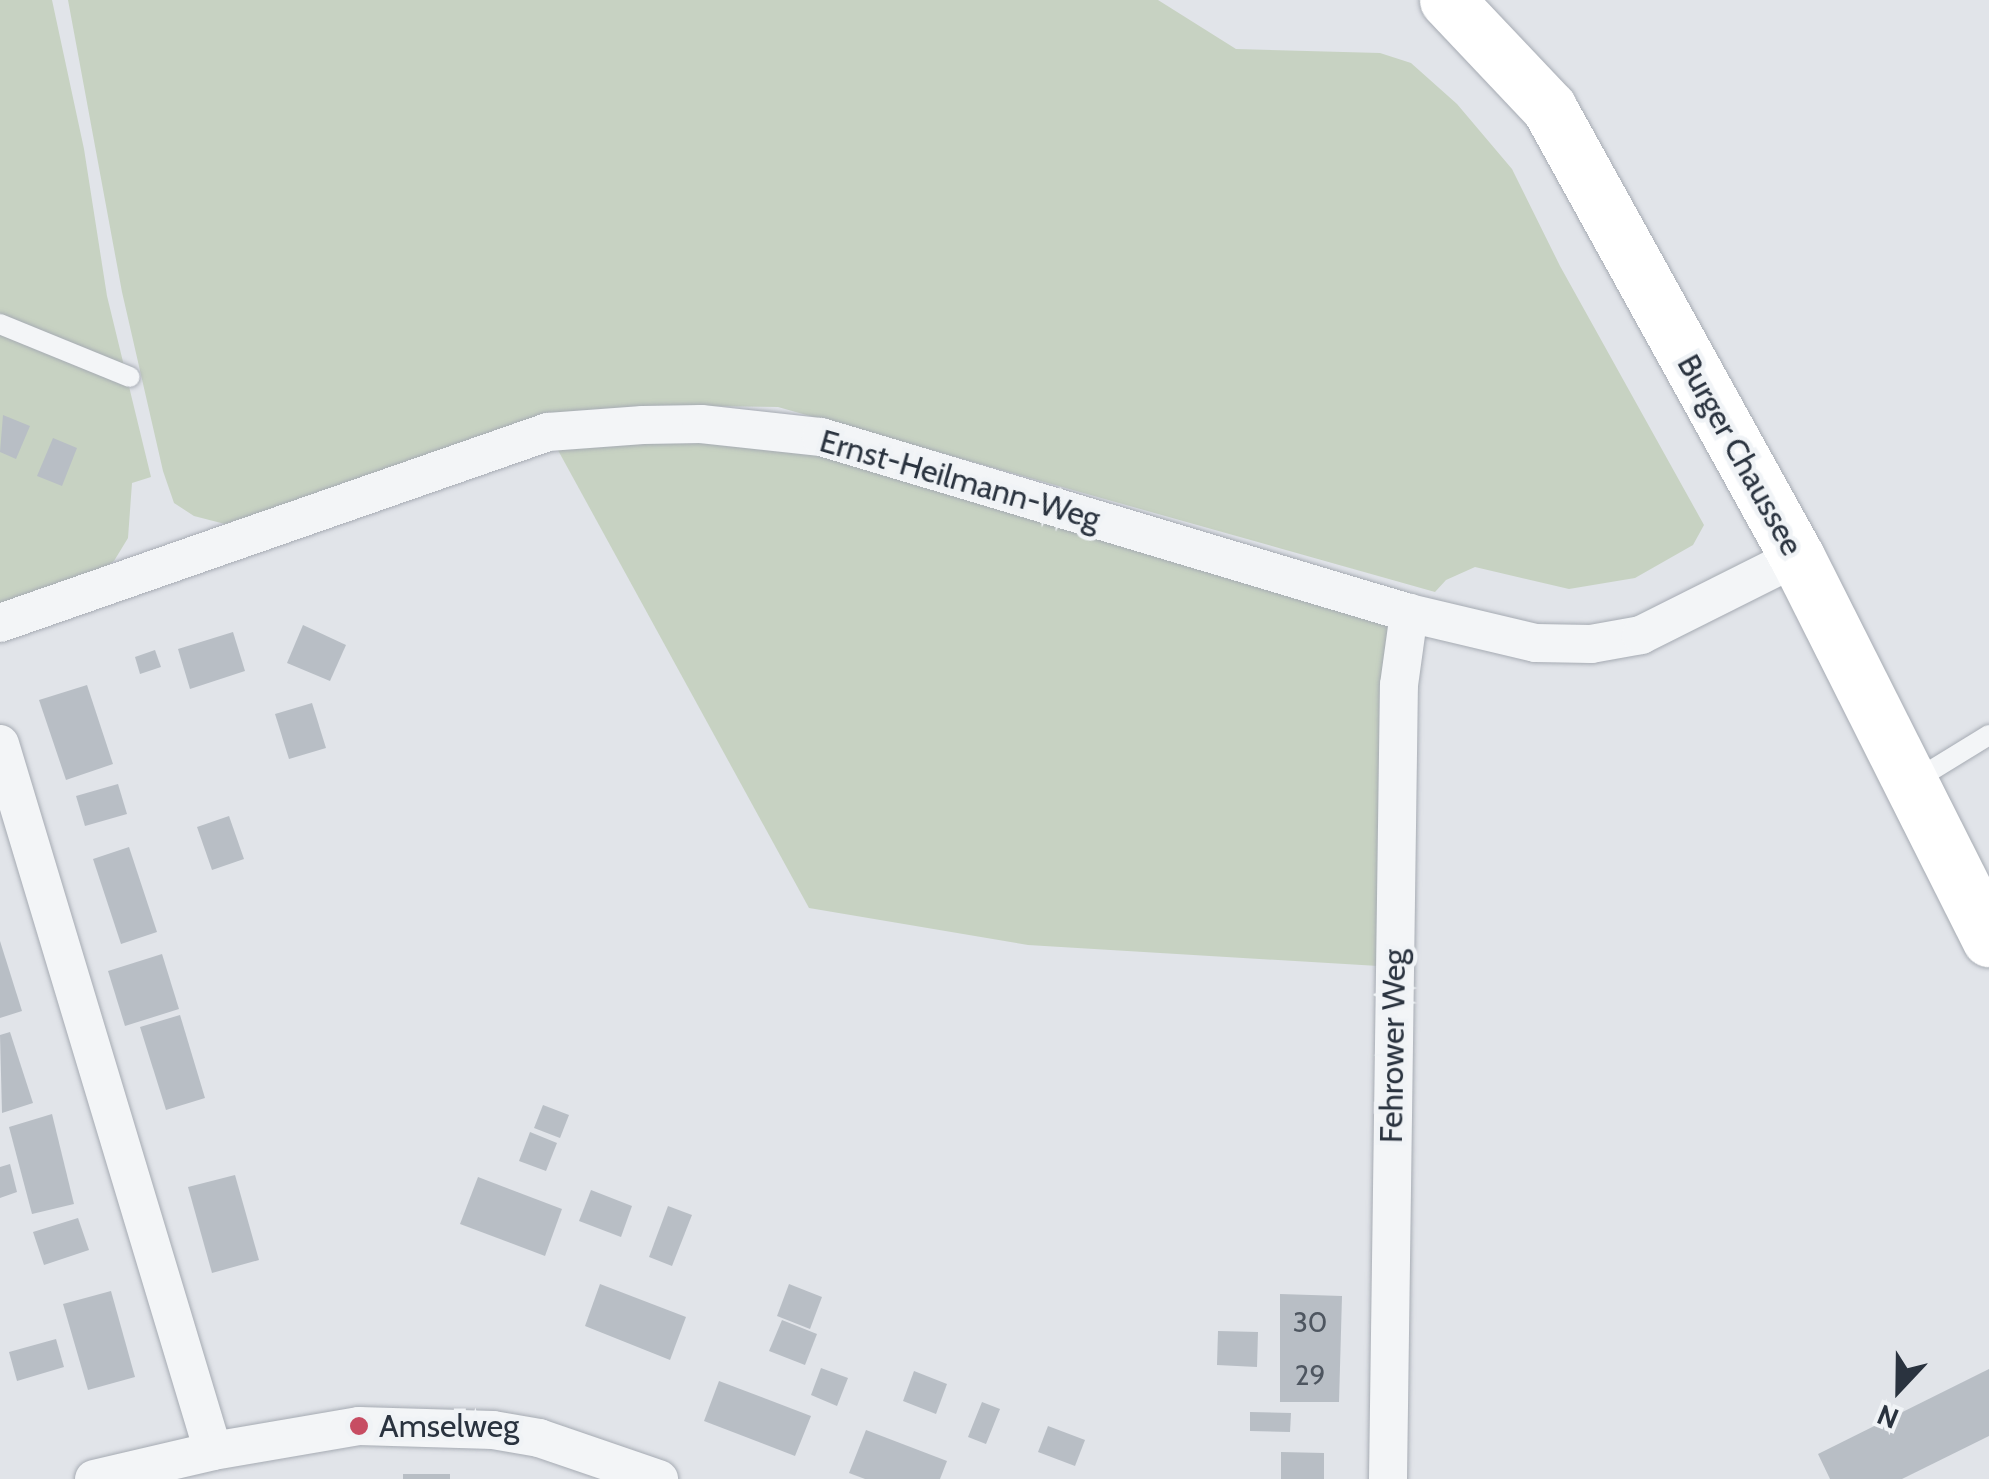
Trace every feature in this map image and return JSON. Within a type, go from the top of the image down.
[{"type":"main road","name":"Burger Chaussee","points":[[1447,0],[1549,108],[1797,557],[1989,939]]},
{"type":"street","name":"Ernst-Heilmann-Weg","points":[[0,623],[548,432],[700,424],[821,437],[1409,613],[1536,642],[1592,644],[1641,635],[1797,557]]},
{"type":"street","name":"Fehrower Weg","points":[[1388,1479],[1399,704],[1409,613]]},
{"type":"street","points":[[0,744],[213,1451]]},
{"type":"street","points":[[94,1479],[213,1451],[359,1426],[494,1430],[539,1438],[659,1479]]},
{"type":"lane","points":[[0,324],[130,377]]},
{"type":"lane","points":[[1910,784],[1989,735]]},
{"type":"green space","points":[[0,0],[52,0],[84,149],[107,296],[151,477],[132,483],[128,538],[114,561],[91,577],[0,605]]},
{"type":"green space","points":[[68,0],[1158,0],[1236,49],[1380,53],[1411,63],[1457,104],[1512,169],[1560,266],[1704,525],[1693,545],[1635,578],[1569,589],[1475,567],[1446,580],[1435,592],[778,407],[690,406],[554,415],[225,524],[194,516],[174,503],[163,471],[122,292]]},
{"type":"green space","points":[[701,424],[1409,613],[1395,967],[1028,945],[809,908],[548,432]]},
{"type":"building","points":[[3,415],[30,426],[16,459],[0,452]]},
{"type":"building","points":[[53,438],[77,448],[62,486],[37,476]]},
{"type":"building","points":[[303,625],[346,645],[330,681],[287,663]]},
{"type":"building","points":[[233,632],[245,671],[190,689],[178,649]]},
{"type":"building","points":[[155,650],[161,667],[140,674],[135,657]]},
{"type":"building","points":[[87,685],[113,764],[66,780],[39,700]]},
{"type":"building","points":[[312,703],[326,748],[289,759],[275,714]]},
{"type":"building","points":[[118,784],[127,814],[85,826],[76,796]]},
{"type":"building","points":[[229,816],[244,859],[212,870],[197,827]]},
{"type":"building","points":[[129,847],[157,932],[121,944],[93,859]]},
{"type":"building","points":[[0,941],[22,1011],[0,1018]]},
{"type":"building","points":[[162,954],[179,1009],[125,1026],[108,971]]},
{"type":"building","points":[[180,1015],[205,1098],[166,1110],[140,1027]]},
{"type":"building","points":[[10,1032],[33,1103],[2,1113],[0,1035]]},
{"type":"building","points":[[543,1105],[569,1115],[560,1138],[534,1128]]},
{"type":"building","points":[[52,1114],[74,1204],[32,1214],[9,1127]]},
{"type":"building","points":[[530,1132],[557,1143],[546,1171],[519,1161]]},
{"type":"building","points":[[10,1164],[17,1192],[0,1198],[0,1167]]},
{"type":"building","points":[[235,1175],[259,1260],[212,1273],[188,1187]]},
{"type":"building","points":[[478,1177],[562,1209],[545,1256],[460,1224]]},
{"type":"building","points":[[591,1190],[632,1206],[621,1237],[579,1221]]},
{"type":"building","points":[[668,1206],[692,1215],[672,1266],[649,1257]]},
{"type":"building","points":[[78,1218],[89,1250],[44,1265],[33,1232]]},
{"type":"building","points":[[600,1284],[686,1317],[670,1360],[585,1326]]},
{"type":"building","points":[[789,1284],[822,1297],[810,1329],[777,1316]]},
{"type":"building","points":[[111,1291],[135,1377],[88,1390],[63,1304]]},
{"type":"building","points":[[1280,1294],[1342,1296],[1339,1402],[1280,1402]]},
{"type":"building","points":[[782,1320],[817,1334],[805,1365],[769,1351]]},
{"type":"building","points":[[1218,1331],[1258,1332],[1257,1367],[1217,1365]]},
{"type":"building","points":[[56,1339],[64,1367],[17,1381],[9,1352]]},
{"type":"building","points":[[821,1368],[848,1378],[837,1406],[811,1395]]},
{"type":"building","points":[[1989,1369],[1989,1436],[1902,1479],[1830,1479],[1818,1454]]},
{"type":"building","points":[[914,1371],[947,1384],[936,1414],[903,1401]]},
{"type":"building","points":[[719,1381],[811,1416],[795,1456],[704,1421]]},
{"type":"building","points":[[982,1402],[1000,1409],[986,1444],[968,1437]]},
{"type":"building","points":[[1250,1412],[1291,1413],[1290,1432],[1250,1431]]},
{"type":"building","points":[[1048,1426],[1085,1440],[1075,1466],[1038,1452]]},
{"type":"building","points":[[866,1430],[947,1461],[940,1479],[865,1479],[849,1473]]},
{"type":"building","points":[[1281,1452],[1324,1453],[1324,1479],[1281,1479]]},
{"type":"building","points":[[403,1474],[450,1474],[450,1479],[403,1479]]},
{"type":"place","name":"Amselweg","points":[[359,1426]]}]
